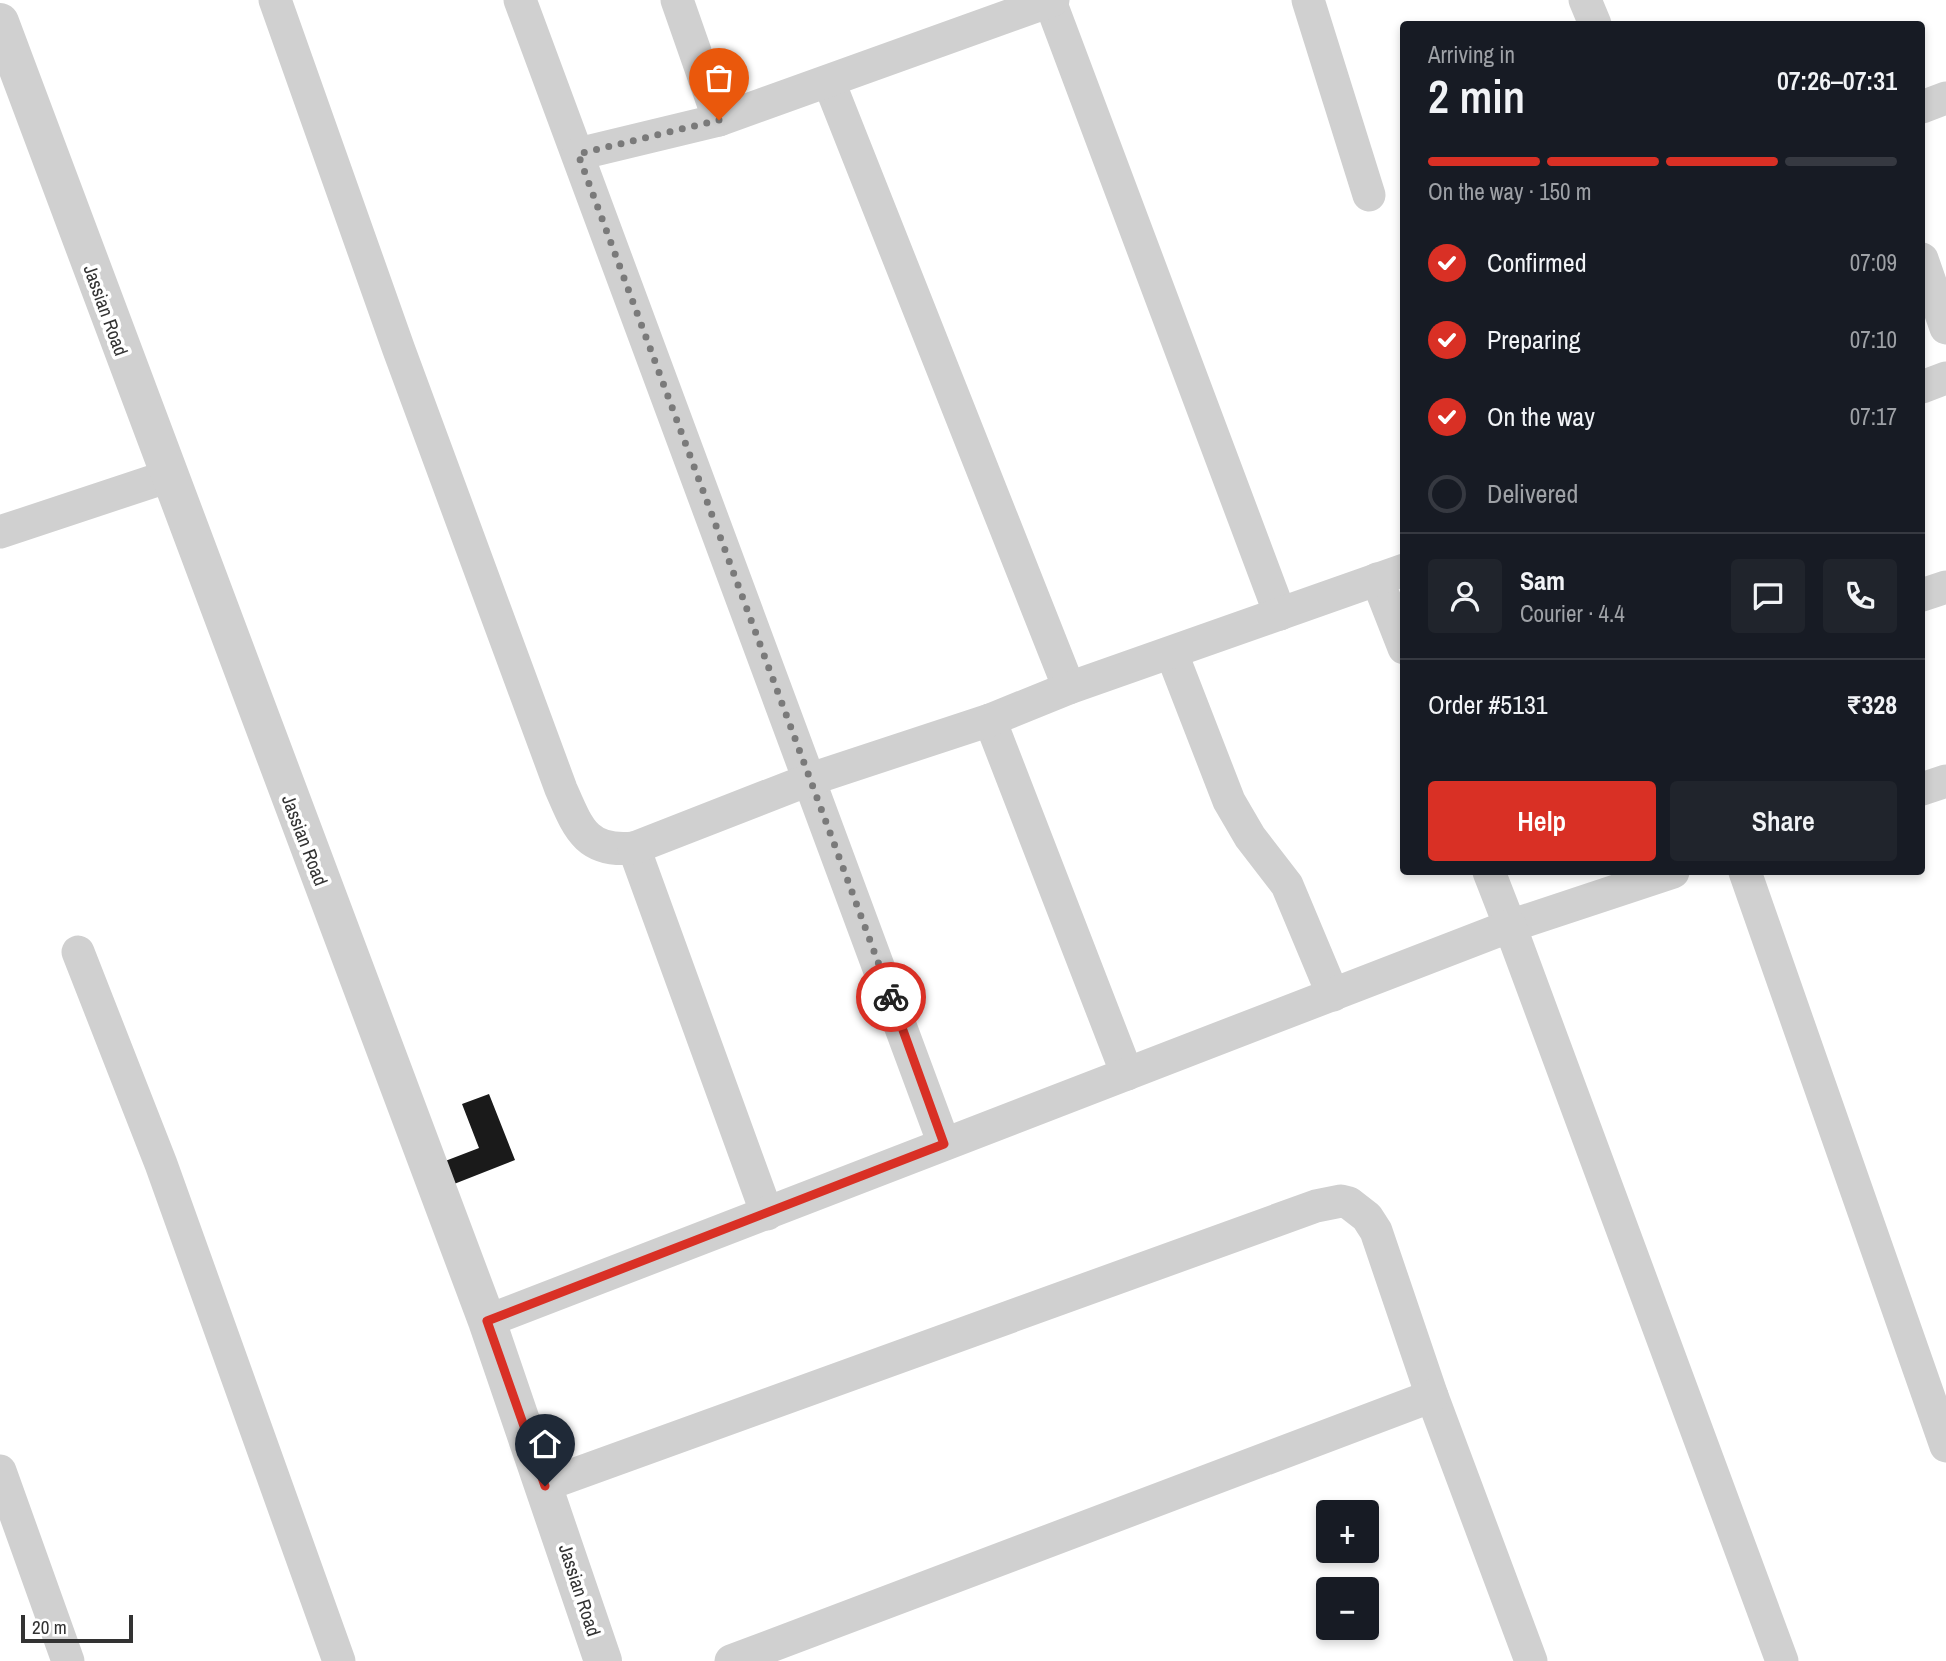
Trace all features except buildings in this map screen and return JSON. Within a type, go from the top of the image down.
[{"type":"street","points":[[275,0],[398,350],[561,789],[574,819],[596,844],[612,850],[634,848],[811,779],[990,720],[1069,688],[1172,654],[1390,574],[1400,627]]},
{"type":"street","points":[[520,0],[811,779],[944,1144]]},
{"type":"street","points":[[677,0],[719,120]]},
{"type":"street","points":[[1308,0],[1369,195]]},
{"type":"street","points":[[1584,0],[1594,21]]},
{"type":"street","points":[[578,154],[719,120],[1051,1],[1280,614]]},
{"type":"street","name":"Jassian Road","points":[[1,27],[487,1321],[603,1661]]},
{"type":"street","points":[[829,82],[1069,688]]},
{"type":"street","points":[[1925,106],[1946,98]]},
{"type":"street","points":[[1925,268],[1946,328]]},
{"type":"street","points":[[1925,386],[1946,378]]},
{"type":"street","points":[[0,532],[169,476]]},
{"type":"street","points":[[1925,594],[1946,587]]},
{"type":"street","points":[[1172,654],[1224,792],[1250,837],[1287,885],[1333,995]]},
{"type":"street","points":[[990,720],[1127,1074]]},
{"type":"street","points":[[1925,788],[1946,780]]},
{"type":"street","points":[[634,848],[767,1214]]},
{"type":"street","points":[[1490,875],[1782,1661]]},
{"type":"street","points":[[487,1321],[1510,926],[1664,875]]},
{"type":"street","points":[[1746,875],[1946,1446]]},
{"type":"street","points":[[78,952],[161,1164],[338,1661]]},
{"type":"street","points":[[545,1486],[1316,1206],[1341,1200],[1359,1208],[1376,1231],[1432,1396],[1531,1661]]},
{"type":"street","points":[[732,1661],[1432,1396]]},
{"type":"street","points":[[0,1471],[68,1661]]},
{"type":"way so far","points":[[719,120],[578,154],[891,997]]},
{"type":"route","points":[[545,1486],[487,1321],[944,1144],[891,997]]}]
